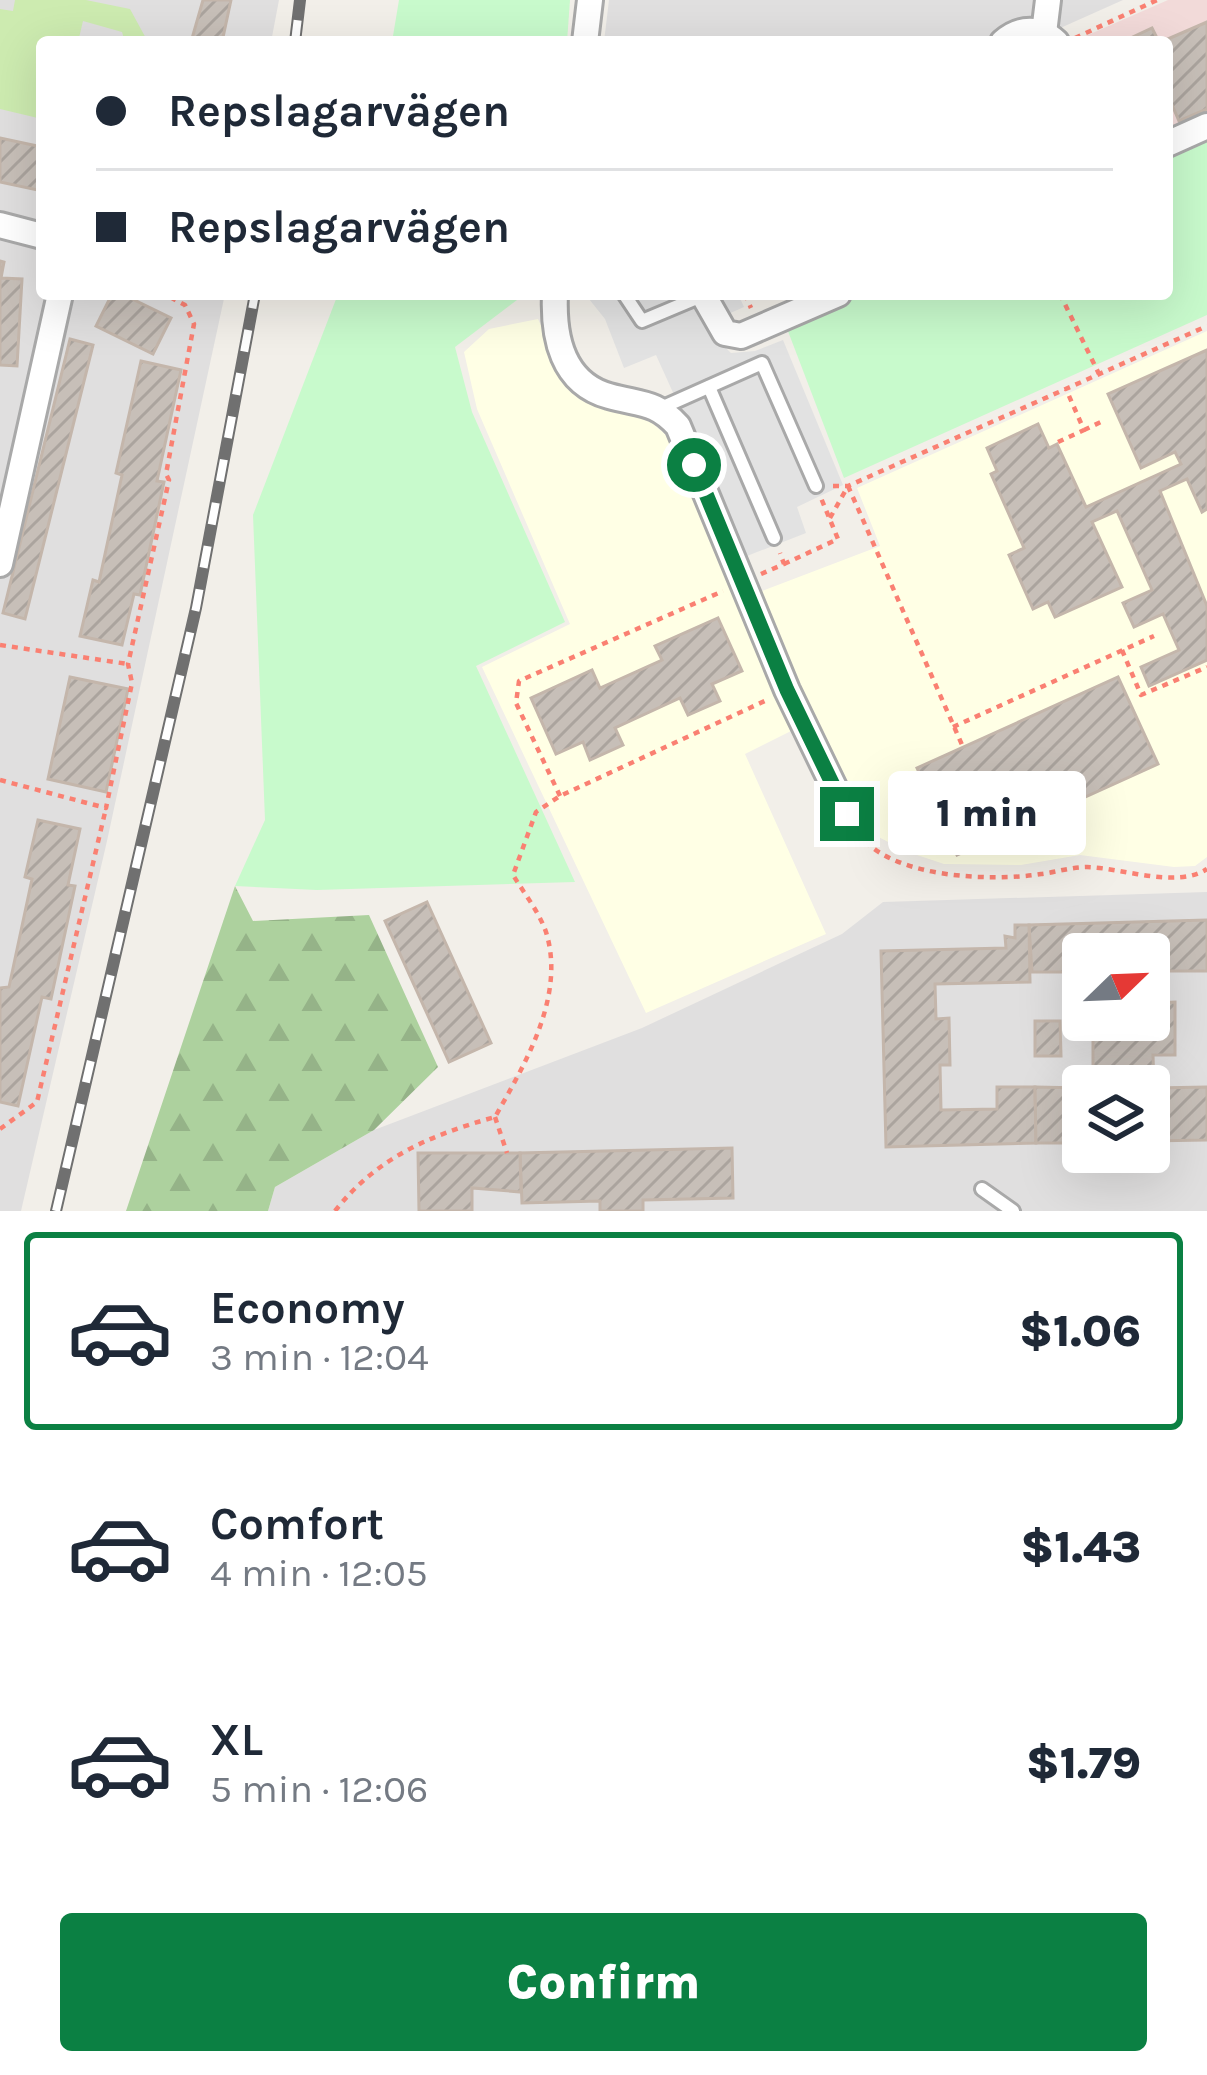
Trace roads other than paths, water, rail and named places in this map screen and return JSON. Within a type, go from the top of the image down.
[{"type":"street","points":[[586,36],[590,0]]},
{"type":"street","points":[[1048,0],[1055,36]]},
{"type":"street","points":[[1010,36],[1028,30],[1047,36]]},
{"type":"street","points":[[1173,141],[1207,126]]},
{"type":"street","points":[[0,225],[36,234]]},
{"type":"street","points":[[0,564],[59,300]]},
{"type":"street","points":[[555,300],[558,347],[574,376],[604,395],[662,407],[679,426],[787,690],[847,814]]},
{"type":"street","points":[[706,300],[724,333],[742,336],[824,300]]},
{"type":"lane","points":[[628,300],[642,320],[694,300]]},
{"type":"lane","points":[[662,407],[762,363],[816,486]]},
{"type":"lane","points":[[709,387],[774,538]]},
{"type":"lane","points":[[982,1189],[1013,1211]]},
{"type":"railway","points":[[296,36],[300,0]]},
{"type":"railway","points":[[56,1211],[196,608],[254,300]]}]
